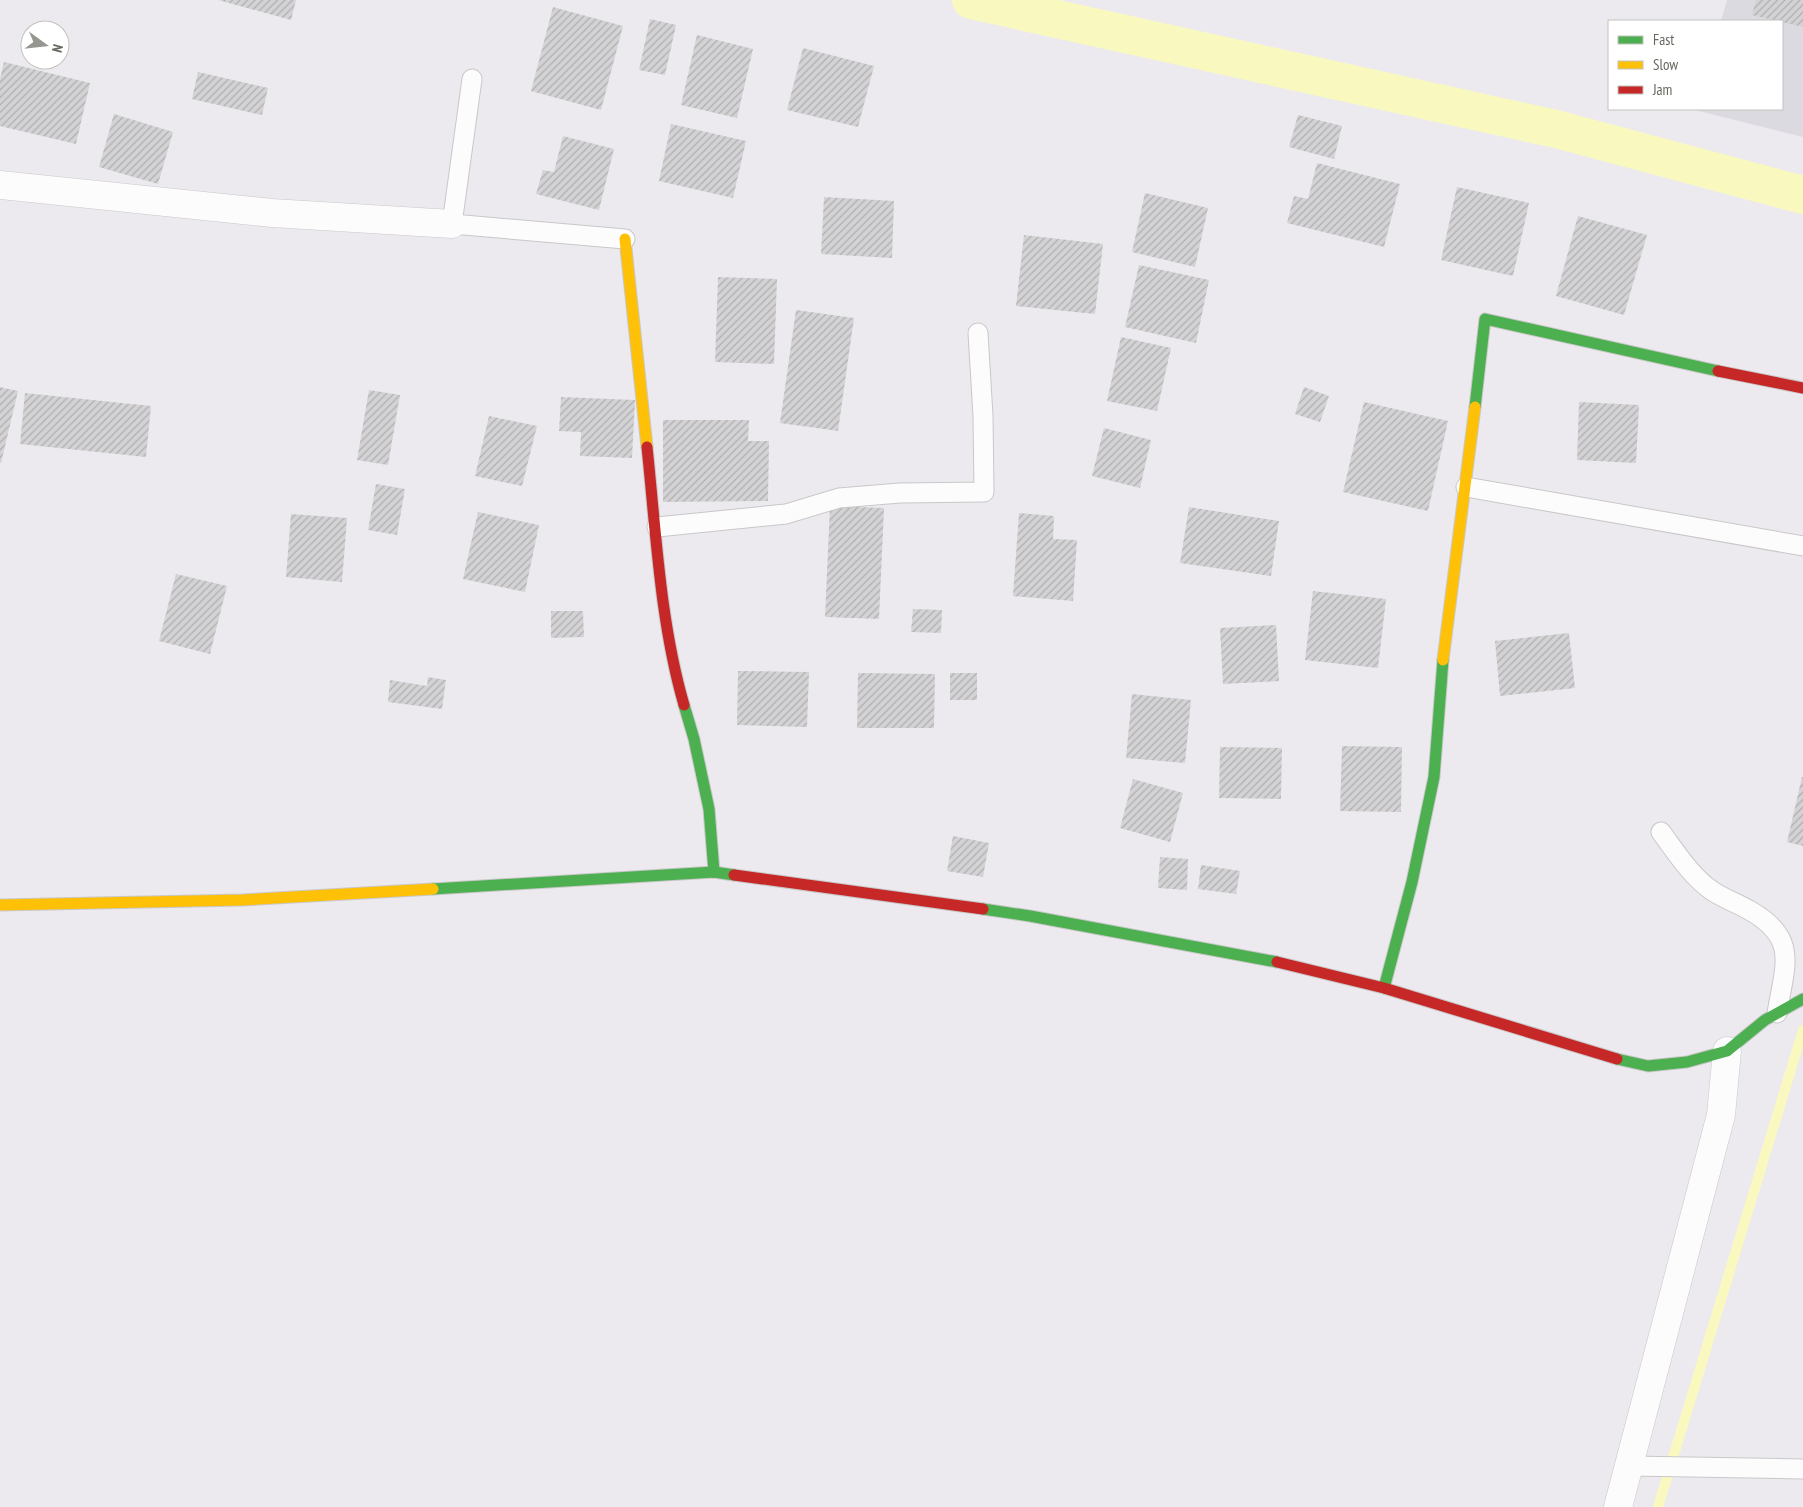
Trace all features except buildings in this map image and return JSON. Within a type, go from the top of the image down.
[{"type":"street","points":[[0,185],[272,213],[452,224]]},
{"type":"street","points":[[625,239],[662,587],[677,681],[694,739],[709,809],[714,872]]},
{"type":"street","points":[[1384,988],[1412,882],[1434,777],[1445,633],[1466,487],[1485,319],[1674,362],[1803,388]]},
{"type":"street","points":[[0,904],[242,900],[714,872],[1030,916],[1273,961],[1384,988],[1593,1052],[1648,1066],[1687,1062],[1728,1051],[1784,1009],[1803,999]]},
{"type":"street","points":[[1618,1507],[1721,1115],[1728,1051]]},
{"type":"lane","points":[[472,79],[452,224],[625,239]]},
{"type":"lane","points":[[657,527],[786,514],[839,498],[900,493],[984,492],[983,416],[978,333]]},
{"type":"lane","points":[[1466,487],[1803,546]]},
{"type":"lane","points":[[1661,832],[1684,864],[1711,891],[1767,921],[1782,938],[1786,960],[1784,1009]]},
{"type":"lane","points":[[1630,1466],[1662,1465],[1803,1469]]},
{"type":"shaded area","points":[[1727,0],[1803,0],[1803,137],[1695,110],[1783,110],[1783,20],[1721,20]]},
{"type":"waterway","points":[[971,0],[1556,129],[1803,195]]},
{"type":"waterway","points":[[1658,1507],[1803,1030]]},
{"type":"traffic: fast","points":[[1475,407],[1485,319],[1718,371]]},
{"type":"traffic: fast","points":[[1384,988],[1412,882],[1434,777],[1443,660]]},
{"type":"traffic: fast","points":[[684,705],[694,739],[709,809],[714,872]]},
{"type":"traffic: fast","points":[[433,889],[714,872],[734,875]]},
{"type":"traffic: fast","points":[[983,909],[1277,962]]},
{"type":"traffic: fast","points":[[1617,1059],[1648,1066],[1687,1062],[1727,1051],[1765,1020],[1803,999]]},
{"type":"traffic: slow","points":[[625,239],[647,447]]},
{"type":"traffic: slow","points":[[1443,660],[1475,407]]},
{"type":"traffic: slow","points":[[0,905],[242,900],[433,889]]},
{"type":"traffic: jam","points":[[1718,371],[1803,388]]},
{"type":"traffic: jam","points":[[647,447],[664,609],[669,642],[684,705]]},
{"type":"traffic: jam","points":[[734,875],[983,909]]},
{"type":"traffic: jam","points":[[1277,962],[1384,988],[1617,1059]]}]
